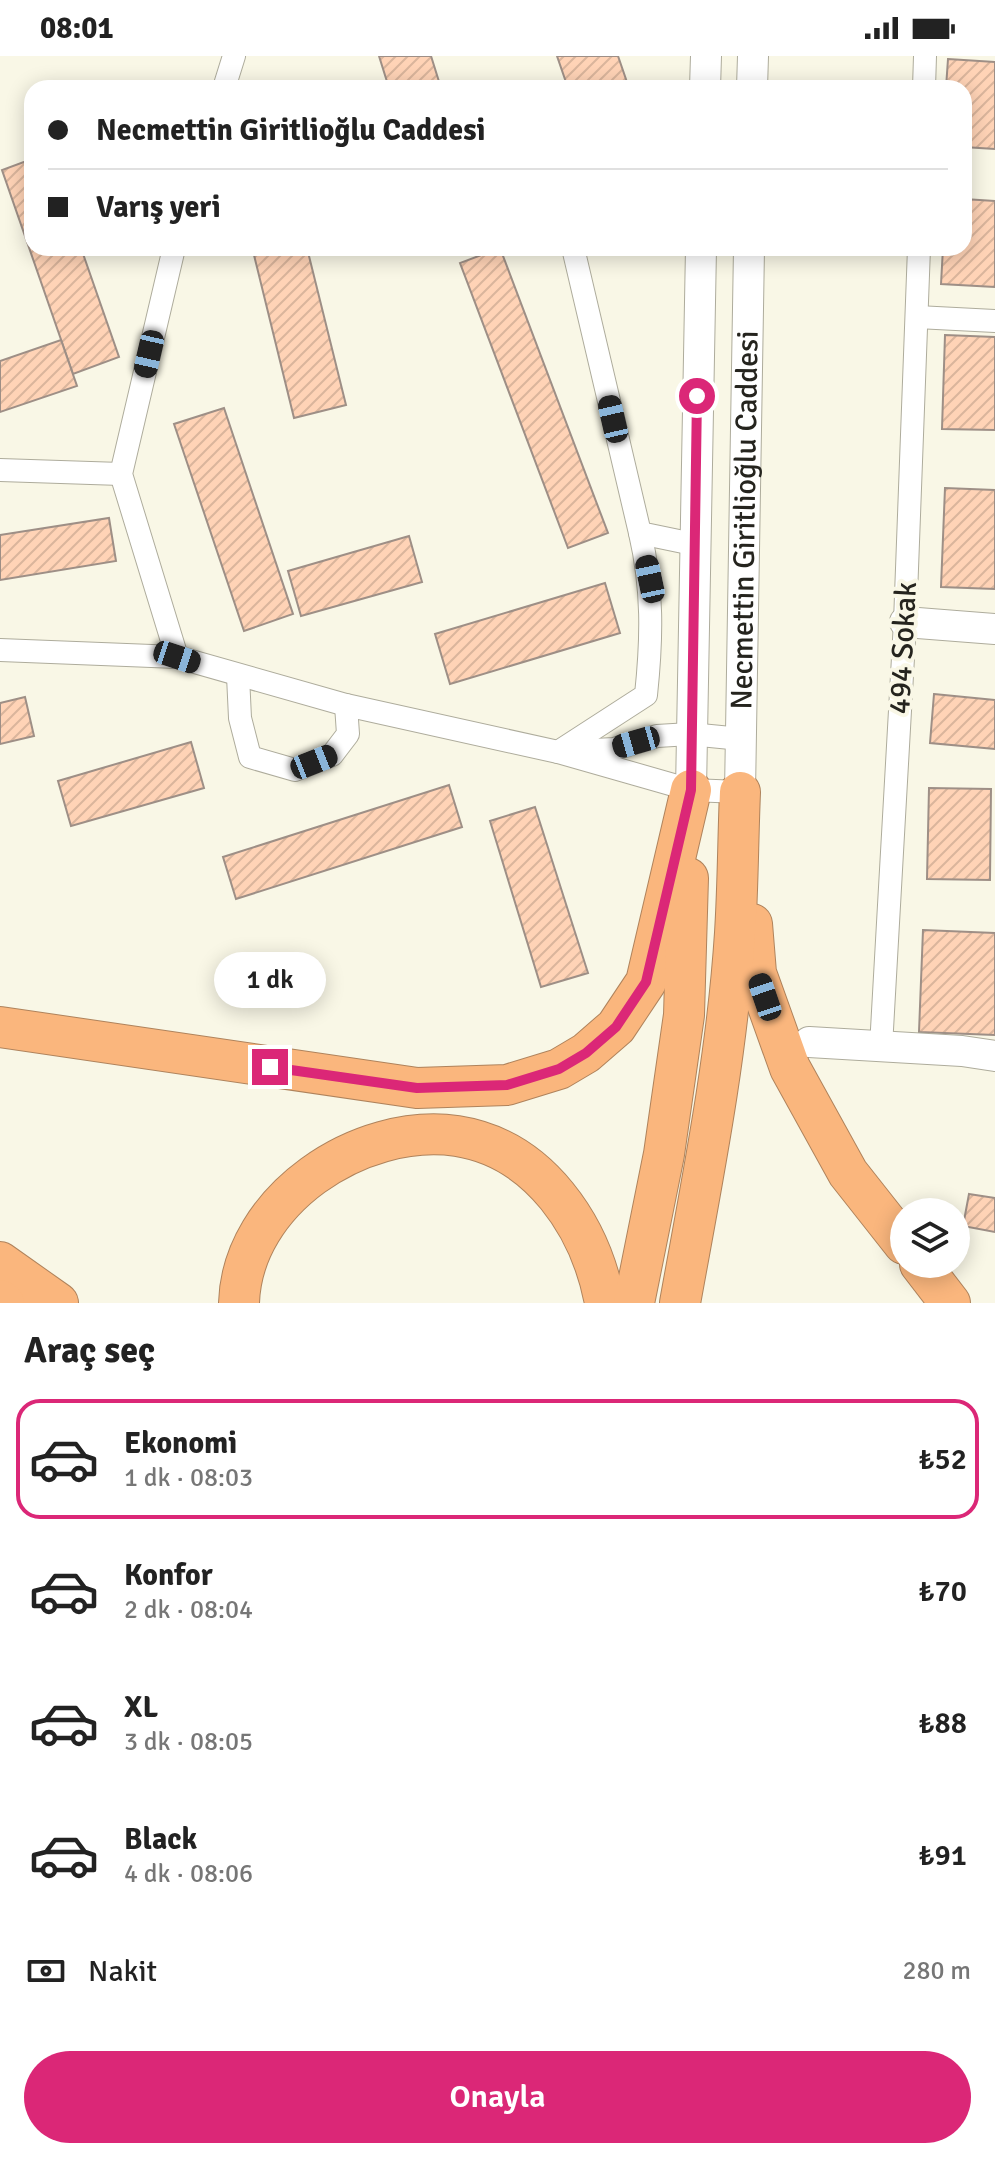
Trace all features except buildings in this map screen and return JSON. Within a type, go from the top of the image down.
[{"type":"highway","points":[[0,1027],[417,1088],[507,1085],[559,1069],[586,1053],[616,1027],[646,982],[691,790]]},
{"type":"highway","points":[[634,1303],[664,1154],[684,1015],[691,790]]},
{"type":"highway","points":[[740,792],[756,973],[790,1068],[848,1173],[890,1226]]},
{"type":"highway","points":[[680,1303],[710,1142],[725,1034],[735,934],[740,792]]},
{"type":"highway","points":[[239,1303],[249,1255],[264,1226],[287,1196],[316,1172],[346,1156],[404,1138],[456,1136],[483,1144],[544,1180],[566,1205],[599,1271],[605,1303]]},
{"type":"highway","points":[[0,1262],[58,1303]]},
{"type":"highway","points":[[931,1278],[950,1303]]},
{"type":"street","points":[[226,80],[234,56]]},
{"type":"street","points":[[705,80],[706,56]]},
{"type":"street","points":[[752,80],[753,56]]},
{"type":"street","points":[[924,80],[925,56]]},
{"type":"street","points":[[172,256],[121,474],[177,657]]},
{"type":"street","points":[[558,752],[646,695],[653,636],[650,579],[575,256]]},
{"type":"street","name":"Necmettin Giritlioğlu Caddesi","points":[[691,790],[693,544],[701,256]]},
{"type":"street","name":"Necmettin Giritlioğlu Caddesi","points":[[740,792],[749,256]]},
{"type":"street","name":"494 Sokak","points":[[881,1047],[905,622],[919,256]]},
{"type":"street","points":[[917,317],[995,321]]},
{"type":"street","points":[[0,470],[121,474]]},
{"type":"street","points":[[640,533],[693,544]]},
{"type":"street","points":[[905,622],[995,629]]},
{"type":"street","points":[[0,650],[177,657],[346,705],[558,752],[691,790],[740,792]]},
{"type":"street","points":[[238,676],[240,718],[250,757],[295,770],[332,755],[348,734],[346,705]]},
{"type":"street","points":[[558,752],[614,749],[657,736],[690,734],[741,739]]},
{"type":"street","points":[[809,1042],[962,1051],[995,1056]]},
{"type":"route","points":[[270,1067],[417,1088],[507,1085],[559,1069],[586,1053],[616,1027],[646,982],[691,790],[697,396]]}]
